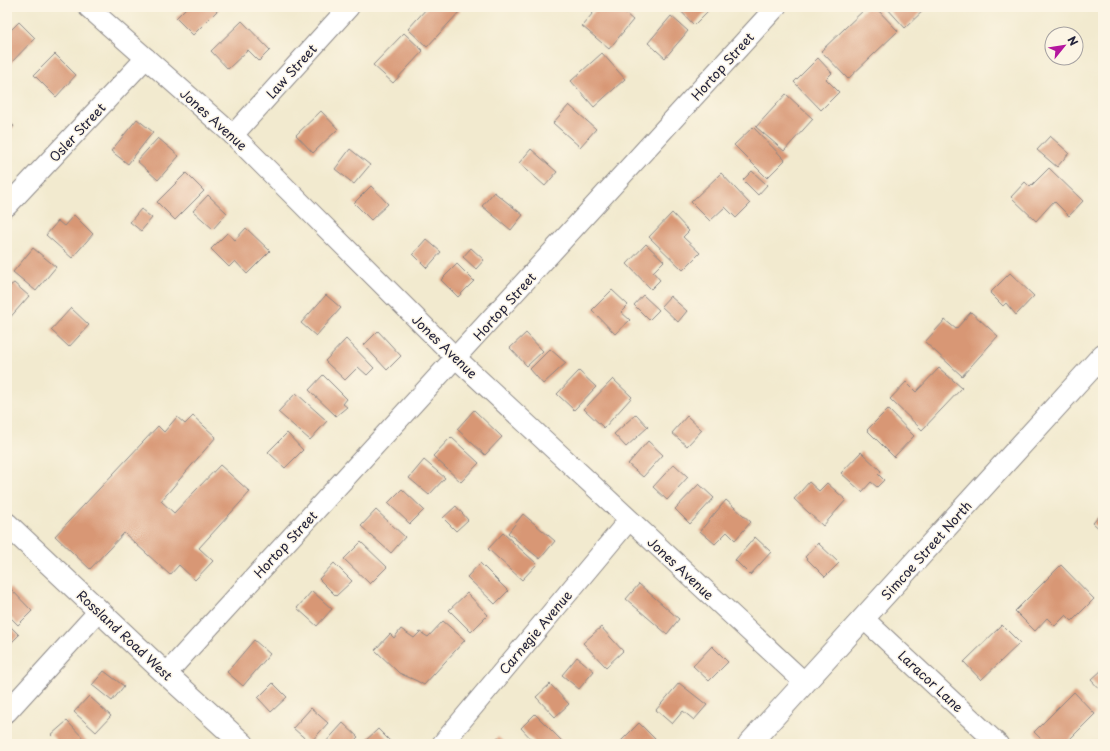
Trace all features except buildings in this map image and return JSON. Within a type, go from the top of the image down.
[{"type":"main road","name":"Simcoe Street North","points":[[749,744],[1103,355]]},
{"type":"main road","name":"Rossland Road West","points":[[7,524],[166,674],[243,744]]},
{"type":"street","name":"Jones Avenue","points":[[88,7],[233,135],[456,358],[805,683]]},
{"type":"street","name":"Law Street","points":[[233,135],[349,7]]},
{"type":"street","name":"Hortop Street","points":[[166,674],[776,7]]},
{"type":"street","name":"Osler Street","points":[[7,206],[146,58]]},
{"type":"street","name":"Carnegie Avenue","points":[[442,744],[629,520]]},
{"type":"street","points":[[7,712],[99,611]]},
{"type":"street","name":"Laracor Lane","points":[[864,619],[998,744]]}]
